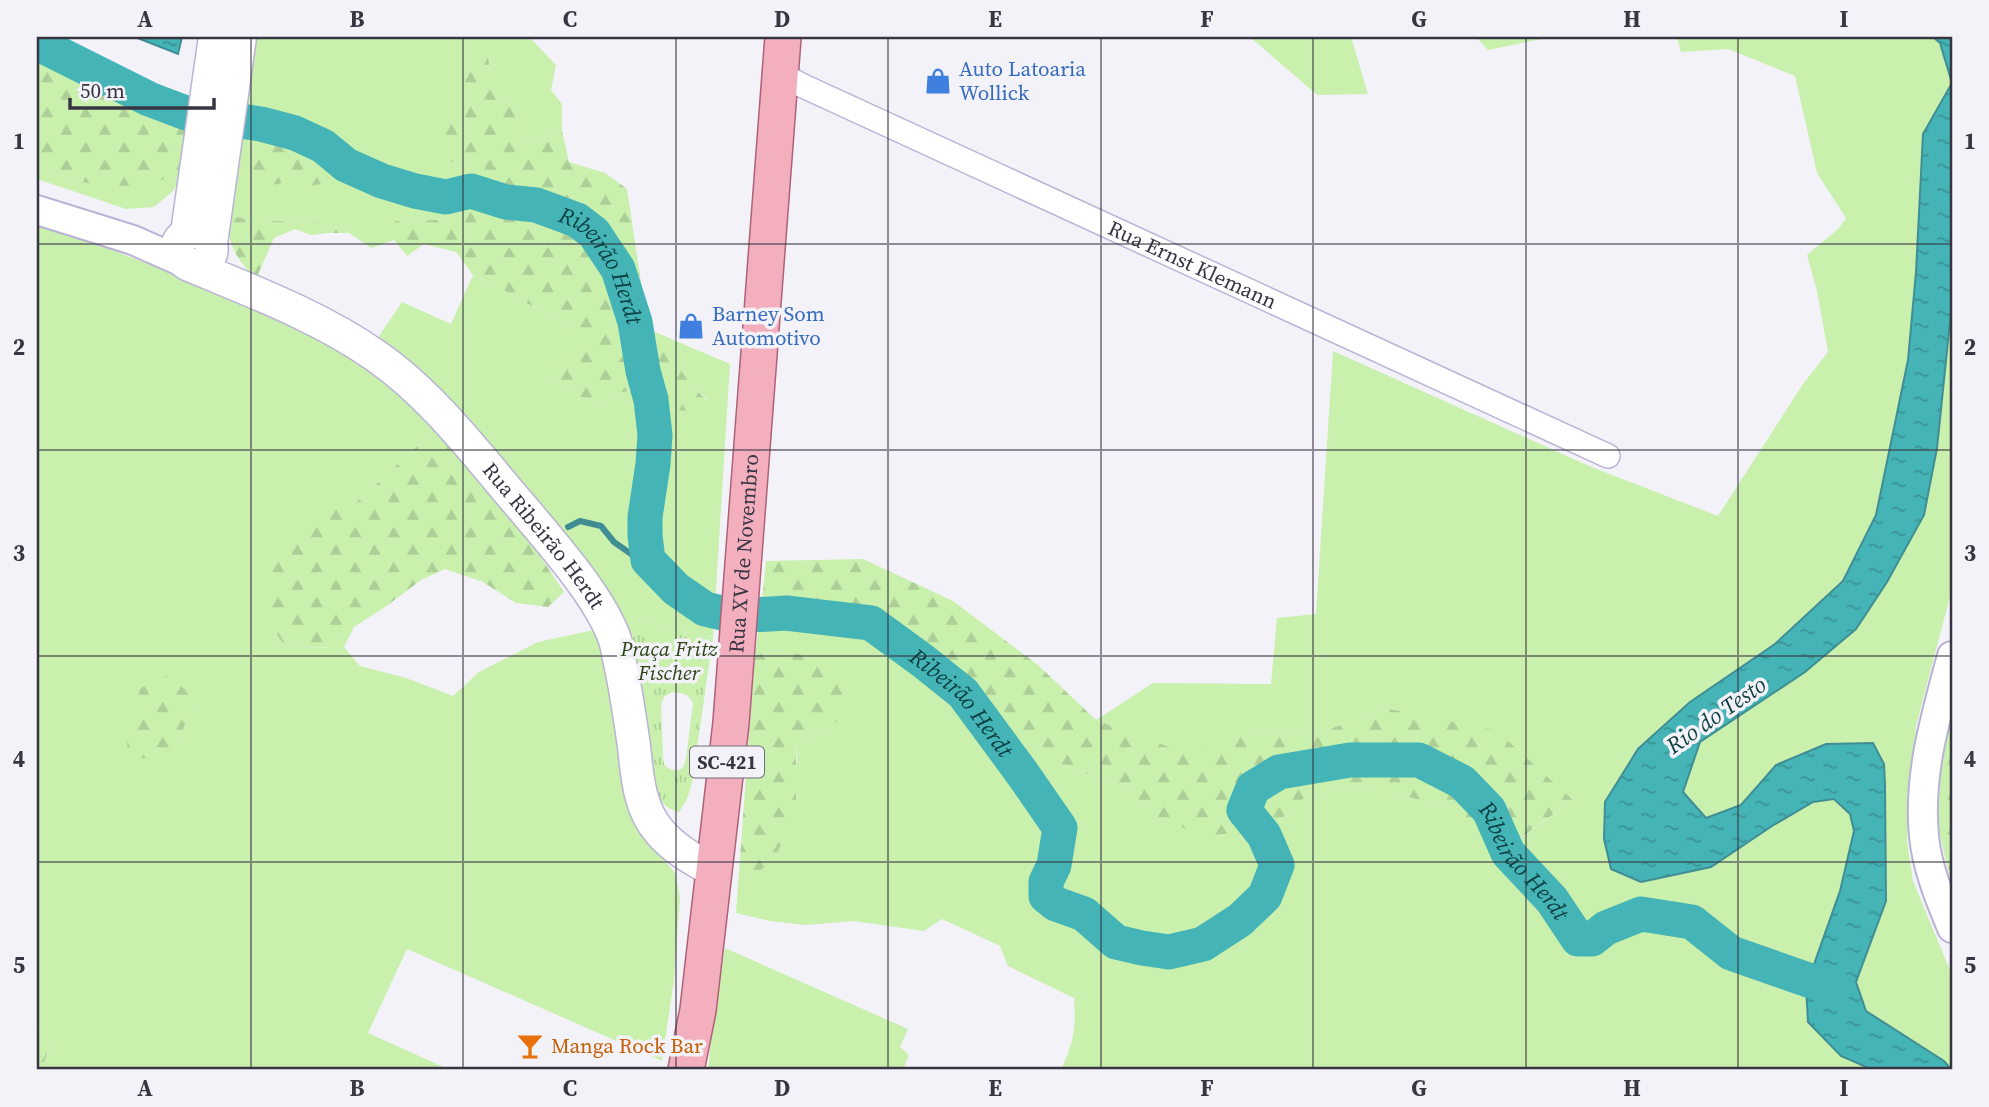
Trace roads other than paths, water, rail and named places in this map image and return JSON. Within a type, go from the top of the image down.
[{"type":"main road","points":[[196,245],[218,101],[215,37]]},
{"type":"main road","points":[[218,101],[240,37]]},
{"type":"main road","name":"Rua XV de Novembro","points":[[686,1070],[698,1010],[738,653],[782,37]]},
{"type":"main road","name":"Rua Ribeirão Herdt","points":[[196,245],[245,288],[347,337],[377,356],[408,382],[442,416],[554,546],[602,614],[615,638],[630,715],[638,784],[644,806],[657,829],[672,845],[714,871]]},
{"type":"street","name":"Rua Ernst Klemann","points":[[780,73],[1608,456]]},
{"type":"street","name":"Rua Ribeirão Herdt","points":[[37,210],[133,240],[196,245]]},
{"type":"street","points":[[1952,656],[1931,734],[1923,796],[1924,837],[1933,881],[1952,928]]},
{"type":"water","points":[[135,37],[182,37],[178,54]]},
{"type":"water","points":[[1933,37],[1952,37],[1952,83],[1940,43]]},
{"type":"water","name":"Rio do Testo","points":[[1952,83],[1952,302],[1937,448],[1924,515],[1887,582],[1856,629],[1805,672],[1700,742],[1683,792],[1706,818],[1741,805],[1776,765],[1826,744],[1873,743],[1884,764],[1886,901],[1856,982],[1866,1011],[1944,1061],[1952,1070],[1873,1070],[1841,1056],[1808,1022],[1806,987],[1840,891],[1854,831],[1850,814],[1834,799],[1813,802],[1711,867],[1641,882],[1611,869],[1604,839],[1605,802],[1638,749],[1690,702],[1775,644],[1843,581],[1876,515],[1908,360],[1916,272],[1923,134]]},
{"type":"waterway","name":"Ribeirão Herdt","points":[[37,43],[149,99],[186,113],[261,124],[295,133],[323,146],[346,165],[382,181],[446,197],[471,191],[506,202],[536,205],[577,220],[594,233],[618,269],[635,322],[651,400],[655,435],[645,517],[648,560],[676,589],[705,609],[735,616],[786,613],[871,623],[963,693],[1060,828],[1054,865],[1046,882],[1046,896],[1056,904],[1084,914],[1116,942],[1169,952],[1203,944],[1240,920],[1265,896],[1277,865],[1264,835],[1244,810],[1253,788],[1279,772],[1350,760],[1419,760],[1462,782],[1489,810],[1508,853],[1552,900],[1578,939],[1592,939],[1606,928],[1641,914],[1692,922],[1731,953],[1834,989]]},
{"type":"waterway","points":[[568,527],[580,521],[601,526],[614,542],[634,556],[648,560]]},
{"type":"place","name":"Auto Latoaria Wollick","points":[[938,81]]},
{"type":"place","name":"Barney Som Automotivo","points":[[691,326]]},
{"type":"place","name":"Manga Rock Bar","points":[[530,1046]]},
{"type":"park label","name":"Praça Fritz Fischer","points":[[669,661]]}]
